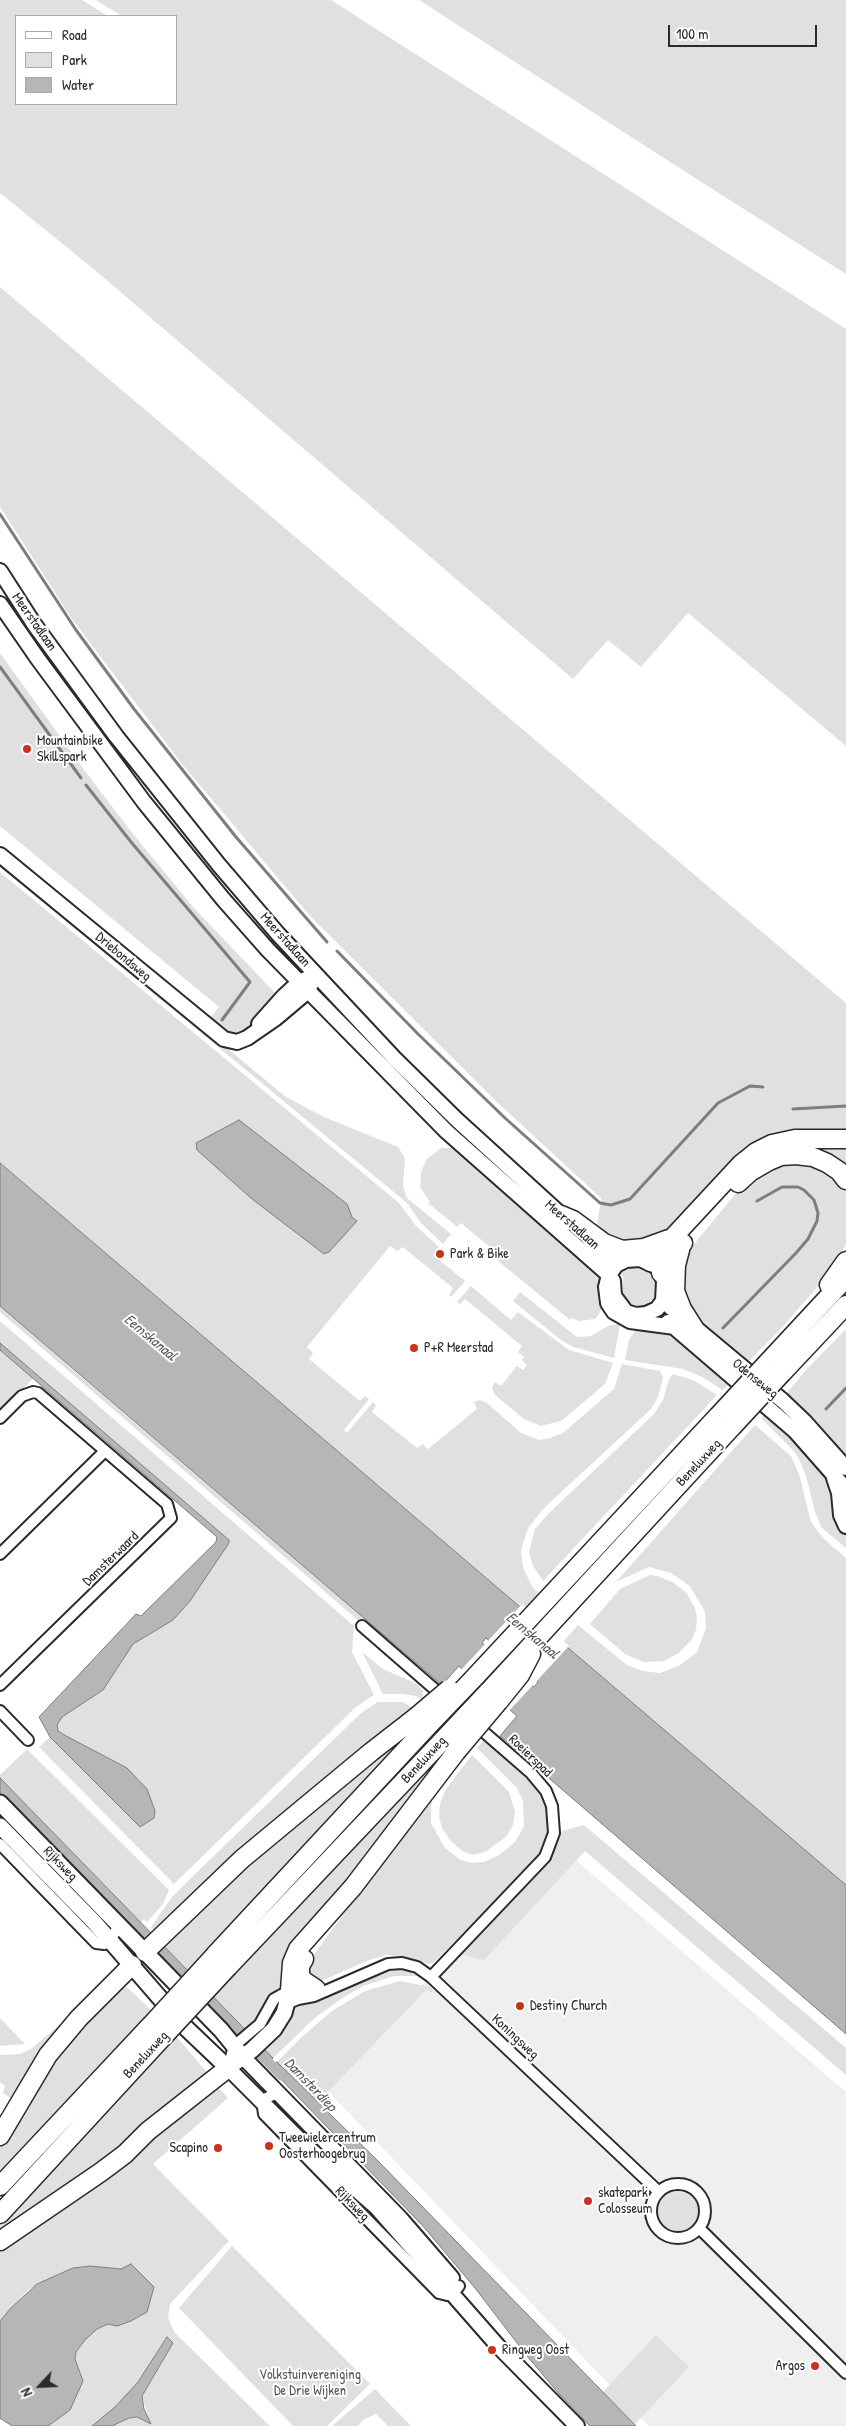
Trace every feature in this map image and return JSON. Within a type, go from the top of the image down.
[{"type":"highway","points":[[656,1268],[741,1164],[756,1152],[772,1144],[795,1139],[846,1139]]},
{"type":"highway","points":[[561,1215],[573,1220],[604,1243],[622,1250],[677,1241],[750,1172],[769,1160],[781,1156],[813,1157],[833,1167],[846,1180]]},
{"type":"highway","points":[[677,1241],[676,1291],[682,1308],[696,1331]]},
{"type":"highway","points":[[789,1339],[846,1261]]},
{"type":"highway","name":"Beneluxweg","points":[[0,2214],[157,2031],[215,1955],[455,1684],[478,1672],[846,1278]]},
{"type":"highway","name":"Beneluxweg","points":[[0,2186],[157,2031],[228,1967],[443,1740],[846,1305]]},
{"type":"highway","points":[[817,1336],[846,1319]]},
{"type":"highway","points":[[289,1997],[289,1977],[294,1956],[338,1904],[456,1752],[520,1675],[540,1635]]},
{"type":"highway","points":[[152,1946],[242,1859],[371,1752],[422,1722]]},
{"type":"highway","points":[[323,1988],[302,1979],[300,1966],[327,1928],[338,1904]]},
{"type":"highway","points":[[0,2136],[48,2055],[79,2018],[132,1965]]},
{"type":"highway","points":[[0,2241],[107,2168],[148,2131],[228,2068]]},
{"type":"main road","name":"Meerstadlaan","points":[[0,571],[34,624],[116,736],[219,865],[316,974],[395,1059],[457,1120],[610,1258],[620,1263]]},
{"type":"main road","name":"Meerstadlaan","points":[[0,604],[38,659],[144,802],[223,899],[304,986],[446,1131],[610,1275]]},
{"type":"main road","name":"Driebondsweg","points":[[0,855],[224,1039],[238,1042],[276,1018],[316,974]]},
{"type":"main road","points":[[640,1259],[656,1268],[665,1288],[655,1312],[630,1321],[614,1312],[606,1295],[610,1275],[620,1263],[640,1259]]},
{"type":"main road","name":"Odenseweg","points":[[655,1312],[696,1331],[783,1401],[804,1421],[842,1467],[846,1489]]},
{"type":"main road","name":"Odenseweg","points":[[655,1312],[795,1431],[842,1467]]},
{"type":"main road","points":[[842,1467],[839,1493],[840,1515],[846,1526]]},
{"type":"main road","name":"Rijksweg","points":[[0,1803],[119,1926],[152,1946],[247,2045],[260,2075],[401,2219],[456,2290]]},
{"type":"main road","name":"Rijksweg","points":[[0,1826],[110,1940],[185,2027],[248,2086],[304,2144],[376,2207],[456,2290],[550,2398],[577,2426]]},
{"type":"main road","points":[[132,1965],[152,1946]]},
{"type":"main road","points":[[228,2068],[247,2045],[280,2021],[289,1997]]},
{"type":"street","name":"Damsterwaard","points":[[0,1418],[22,1396],[28,1393],[38,1394],[167,1504],[170,1518],[167,1524],[0,1685]]},
{"type":"street","points":[[0,1554],[105,1451]]},
{"type":"street","name":"Roeierspad","points":[[362,1626],[531,1773],[546,1791],[552,1806],[554,1833],[545,1857],[431,1977]]},
{"type":"street","points":[[0,1711],[28,1740]]},
{"type":"street","name":"Rijksweg","points":[[0,1844],[96,1943],[104,1944],[110,1940]]},
{"type":"street","points":[[110,1940],[119,1926]]},
{"type":"street","name":"Koningsweg","points":[[289,1997],[323,1988],[381,1966],[395,1963],[417,1968],[431,1977],[659,2192]]},
{"type":"street","name":"Koningsweg","points":[[289,1997],[298,1999],[314,1996],[323,1988]]},
{"type":"street","points":[[262,2100],[278,2093]]},
{"type":"street","points":[[675,2184],[687,2185],[697,2191],[706,2207],[705,2218],[700,2229],[689,2237],[677,2239],[660,2231],[651,2215],[653,2202],[659,2192],[675,2184]]},
{"type":"street","points":[[700,2229],[846,2373]]},
{"type":"shaded area","points":[[558,1845],[846,2092],[846,2426],[649,2426],[323,2086]]},
{"type":"green space","points":[[0,0],[82,0],[106,15],[15,15],[15,105],[178,105],[178,15],[120,15],[96,0],[331,0],[846,329],[846,746],[688,613],[641,667],[608,640],[573,679],[96,271],[0,193]]},
{"type":"green space","points":[[419,0],[846,0],[846,274],[670,162]]},
{"type":"green space","points":[[0,287],[846,1003],[846,1134],[733,1163],[713,1181],[674,1225],[654,1238],[630,1244],[596,1232],[601,1198],[498,1103],[310,916],[182,764],[72,619],[0,507]]},
{"type":"green space","points":[[0,653],[133,834],[194,908],[278,996],[245,1032],[233,1034],[223,1031],[209,1019],[219,1007],[0,826]]},
{"type":"green space","points":[[0,860],[286,1097],[324,1117],[398,1147],[405,1158],[403,1186],[407,1198],[451,1234],[443,1244],[421,1223],[407,1203],[0,867]]},
{"type":"green space","points":[[0,872],[399,1203],[416,1226],[439,1247],[433,1255],[465,1281],[451,1297],[449,1295],[453,1288],[403,1247],[397,1251],[390,1246],[307,1347],[313,1353],[309,1359],[360,1401],[365,1396],[369,1399],[344,1430],[347,1433],[373,1402],[376,1405],[372,1412],[417,1448],[423,1444],[428,1449],[477,1409],[474,1402],[480,1400],[487,1403],[521,1433],[539,1440],[550,1438],[563,1433],[614,1389],[622,1364],[660,1371],[663,1378],[658,1397],[651,1409],[545,1507],[528,1528],[521,1550],[523,1568],[533,1588],[563,1613],[548,1630],[0,1163]]},
{"type":"green space","points":[[846,1143],[846,1172],[809,1151],[769,1152]]},
{"type":"green space","points":[[441,1148],[451,1148],[461,1153],[597,1274],[601,1282],[603,1302],[600,1312],[595,1319],[579,1321],[571,1318],[570,1320],[497,1260],[494,1257],[497,1253],[461,1223],[457,1227],[428,1203],[430,1202],[420,1187],[421,1173],[426,1160]]},
{"type":"green space","points":[[783,1162],[814,1165],[838,1181],[846,1193],[846,1245],[826,1277],[780,1330],[748,1362],[688,1309],[678,1273],[685,1255],[742,1186]]},
{"type":"green space","points":[[633,1267],[648,1271],[656,1283],[656,1296],[645,1306],[631,1305],[622,1294],[623,1278],[621,1273]]},
{"type":"green space","points":[[471,1286],[511,1320],[518,1312],[569,1350],[613,1363],[605,1384],[561,1421],[541,1426],[524,1419],[495,1395],[492,1388],[495,1382],[501,1386],[517,1366],[523,1370],[527,1365],[522,1360],[524,1357],[518,1352],[522,1346],[465,1299],[460,1304],[457,1302]]},
{"type":"green space","points":[[520,1292],[577,1337],[591,1336],[610,1325],[620,1324],[614,1358],[574,1347],[562,1341],[513,1301]]},
{"type":"green space","points":[[0,1306],[442,1685],[438,1689],[0,1312]]},
{"type":"green space","points":[[0,1321],[354,1626],[352,1652],[374,1695],[356,1707],[174,1884],[39,1747],[50,1737],[140,1826],[147,1789],[127,1768],[58,1731],[57,1725],[62,1717],[103,1690],[133,1644],[173,1620],[190,1601],[229,1543],[36,1376],[0,1411]]},
{"type":"green space","points":[[642,1328],[659,1329],[669,1334],[730,1383],[723,1390],[702,1377],[683,1369],[625,1360],[629,1340],[634,1332]]},
{"type":"green space","points":[[846,1329],[846,1455],[786,1394],[807,1369]]},
{"type":"green space","points":[[673,1374],[693,1380],[717,1395],[543,1581],[533,1566],[529,1552],[535,1529],[549,1513],[653,1415],[663,1400],[669,1379]]},
{"type":"green space","points":[[764,1415],[798,1444],[828,1479],[846,1532],[846,1548],[822,1528],[815,1512],[806,1476],[799,1459],[794,1451],[761,1418]]},
{"type":"green space","points":[[755,1425],[791,1456],[799,1474],[811,1522],[823,1538],[846,1558],[846,1885],[562,1643],[578,1625],[627,1665],[643,1671],[660,1673],[680,1665],[697,1652],[706,1628],[705,1612],[690,1586],[671,1573],[649,1567],[616,1582]]},
{"type":"green space","points":[[650,1575],[672,1582],[686,1592],[695,1608],[697,1619],[696,1630],[692,1639],[679,1653],[664,1661],[644,1662],[625,1654],[590,1624],[620,1589]]},
{"type":"green space","points":[[362,1652],[383,1669],[415,1683],[423,1690],[423,1701],[416,1696],[383,1694]]},
{"type":"green space","points":[[378,1702],[403,1702],[414,1709],[274,1820],[154,1930],[151,1927],[172,1897],[361,1713]]},
{"type":"green space","points":[[417,1726],[189,1972],[161,1943],[233,1873]]},
{"type":"green space","points":[[484,1740],[540,1791],[552,1828],[541,1856],[433,1963],[429,1964],[387,1955],[369,1960],[321,1981],[311,1980],[306,1968],[307,1964],[435,1789],[431,1807],[431,1823],[445,1848],[459,1859],[470,1863],[484,1862],[499,1855],[515,1842],[524,1826],[523,1801],[517,1788],[477,1748]]},
{"type":"green space","points":[[27,1749],[169,1890],[163,1904],[147,1922],[144,1919],[141,1922],[0,1778],[0,1775]]},
{"type":"green space","points":[[443,1752],[445,1754],[352,1875],[289,1948],[281,1972],[281,1988],[270,1995],[261,2017],[246,2030],[213,1997]]},
{"type":"green space","points":[[472,1755],[509,1792],[515,1812],[513,1825],[506,1837],[485,1852],[472,1855],[461,1850],[451,1841],[442,1828],[439,1817],[440,1804],[446,1789]]},
{"type":"green space","points":[[584,1825],[846,2048],[846,2075],[585,1851],[484,1960],[455,1953],[548,1860],[557,1847],[562,1831]]},
{"type":"green space","points":[[398,1970],[411,1972],[418,1976],[394,1976],[363,1986],[316,2017],[273,2058],[263,2048],[290,2010],[297,2005],[321,1999],[379,1973]]},
{"type":"green space","points":[[400,1981],[431,1987],[433,1993],[427,1989],[317,2103],[277,2062],[332,2011],[365,1991]]},
{"type":"green space","points":[[121,1986],[129,1989],[152,2011],[0,2177],[0,2144],[64,2040]]},
{"type":"green space","points":[[69,2017],[49,2043],[14,2100],[3,2093],[5,2086],[0,2082],[0,2055],[20,2054],[31,2049]]},
{"type":"green space","points":[[0,2018],[25,2044],[0,2046]]},
{"type":"green space","points":[[176,2036],[210,2076],[147,2127],[0,2236],[0,2226]]},
{"type":"green space","points":[[217,2086],[228,2098],[153,2164],[229,2241],[170,2304],[168,2318],[175,2333],[270,2426],[112,2426],[129,2418],[137,2417],[150,2423],[142,2396],[173,2343],[167,2337],[138,2382],[115,2407],[92,2426],[48,2426],[59,2418],[83,2381],[75,2359],[76,2352],[85,2340],[97,2329],[108,2324],[117,2325],[131,2321],[147,2312],[150,2296],[121,2269],[90,2266],[73,2268],[29,2289],[0,2321],[0,2246]]},
{"type":"green space","points":[[682,2192],[689,2195],[695,2201],[698,2212],[697,2220],[689,2229],[682,2232],[674,2232],[667,2229],[659,2220],[658,2208],[661,2201],[670,2193]]},
{"type":"green space","name":"Volkstuinvereniging De Drie Wijken","points":[[232,2246],[370,2384],[327,2426],[293,2426],[179,2308]]},
{"type":"green space","points":[[656,2335],[689,2367],[634,2425],[603,2392]]},
{"type":"green space","points":[[375,2389],[411,2426],[388,2426],[376,2414],[363,2420],[358,2426],[332,2426]]},
{"type":"water","points":[[239,1120],[347,1204],[352,1217],[357,1221],[329,1252],[324,1254],[252,1199],[197,1150],[196,1143]]},
{"type":"water","name":"Eemskanaal","points":[[0,1163],[846,1885],[846,2034],[500,1736],[517,1716],[459,1666],[442,1685],[0,1306]],"holes":[[[486,1638],[538,1682],[534,1687],[482,1643]]]},
{"type":"water","points":[[0,1343],[229,1540],[229,1543],[190,1601],[173,1620],[133,1644],[103,1690],[62,1717],[57,1725],[58,1731],[127,1768],[147,1789],[155,1811],[154,1818],[140,1827],[50,1737],[39,1717],[136,1614],[141,1616],[216,1542],[217,1537],[0,1350]]},
{"type":"water","points":[[0,1778],[273,2058],[266,2064],[0,1793]]},
{"type":"water","points":[[277,2062],[380,2163],[636,2426],[590,2426],[560,2395],[527,2356],[475,2288],[422,2225],[271,2069]]},
{"type":"water","points":[[131,2264],[154,2287],[147,2312],[117,2326],[108,2324],[97,2329],[85,2340],[76,2352],[75,2359],[83,2381],[70,2410],[48,2426],[12,2426],[0,2418],[0,2321],[11,2308],[37,2284],[73,2268],[90,2266],[121,2269]]},
{"type":"water","points":[[167,2337],[173,2343],[142,2396],[144,2409],[151,2424],[137,2417],[129,2418],[112,2426],[92,2426],[115,2407],[138,2382]]},
{"type":"pier","points":[[522,1604],[569,1646],[534,1684],[487,1642]]},
{"type":"pier","points":[[486,1643],[534,1684],[508,1712],[460,1671]]},
{"type":"waterway","points":[[0,514],[76,630],[134,709],[236,837],[327,942]]},
{"type":"waterway","points":[[0,667],[81,778]]},
{"type":"waterway","points":[[86,785],[131,842],[250,982],[222,1020]]},
{"type":"waterway","points":[[337,951],[418,1034],[505,1118],[600,1203],[611,1205],[630,1199],[718,1103],[750,1086],[763,1087]]},
{"type":"waterway","points":[[793,1109],[846,1106]]},
{"type":"waterway","points":[[723,1328],[796,1253],[808,1239],[817,1221],[818,1213],[814,1200],[798,1187],[782,1187],[757,1201]]},
{"type":"waterway","points":[[826,1409],[846,1388]]},
{"type":"waterway","name":"Damsterdiep","points":[[259,2053],[282,2076]]},
{"type":"place","name":"Mountainbike Skillspark","points":[[27,749]]},
{"type":"place","name":"Park & Bike","points":[[440,1254]]},
{"type":"place","name":"P+R Meerstad","points":[[414,1348]]},
{"type":"place","name":"Destiny Church","points":[[520,2006]]},
{"type":"place","name":"Tweewielercentrum Oosterhoogebrug","points":[[269,2146]]},
{"type":"place","name":"Scapino","points":[[218,2148]]},
{"type":"place","name":"skatepark Colosseum","points":[[588,2201]]},
{"type":"place","name":"Ringweg Oost","points":[[492,2350]]},
{"type":"place","name":"Argos","points":[[815,2366]]}]
